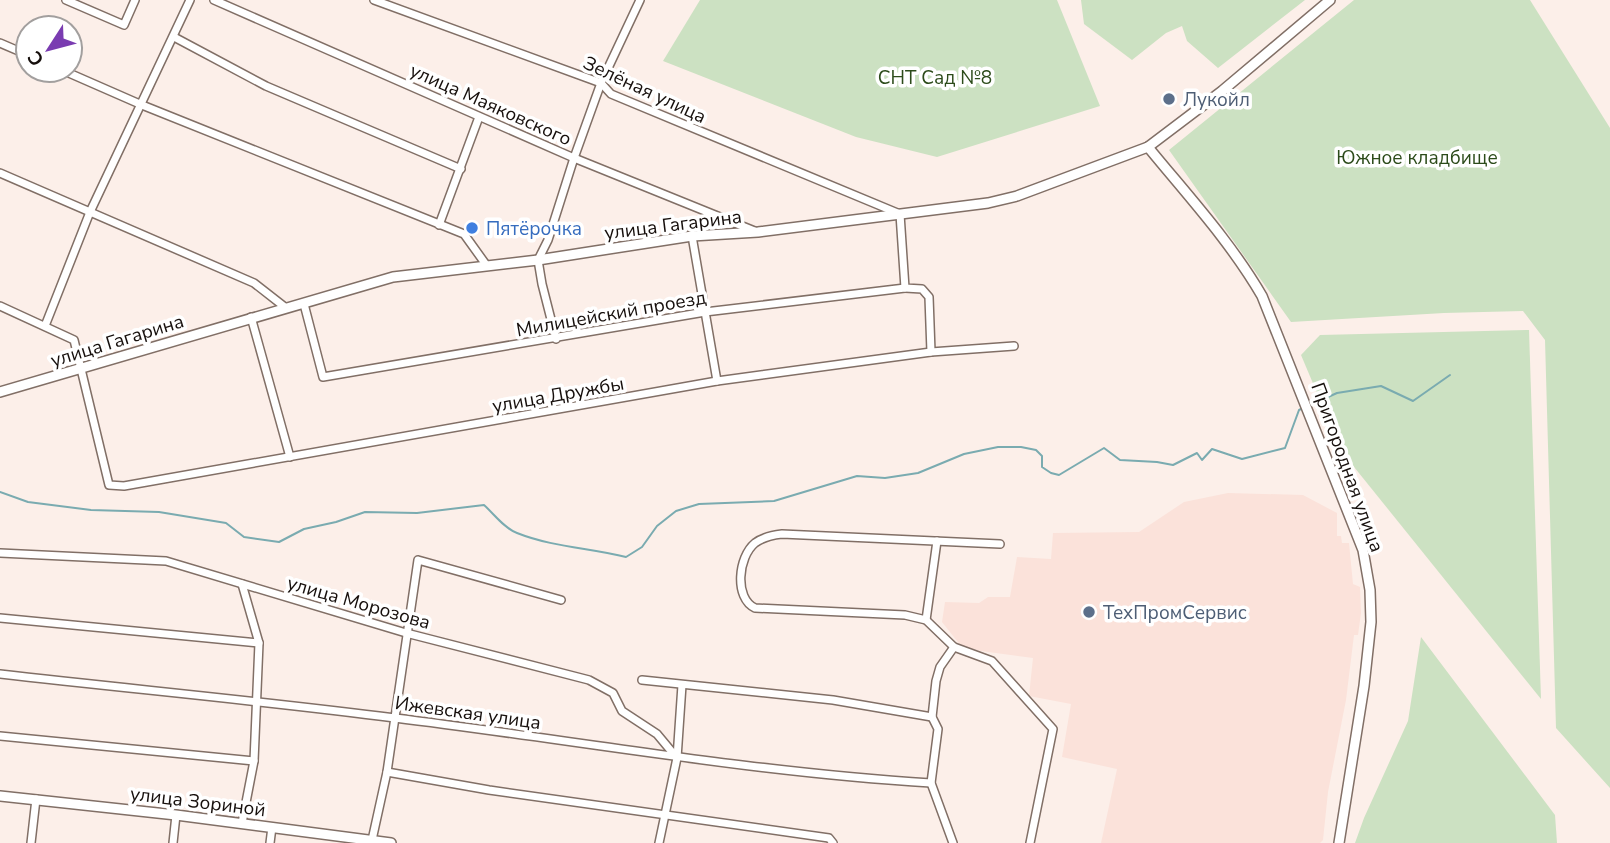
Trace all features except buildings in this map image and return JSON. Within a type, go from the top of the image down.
[{"type":"main road","name":"улица Гагарина","points":[[0,392],[393,277],[538,260],[692,236],[758,232],[1017,197],[1147,148],[1222,91],[1330,0]]},
{"type":"main road","name":"Пригородная улица","points":[[1147,148],[1216,228],[1262,296],[1363,550],[1370,590],[1371,622],[1364,686],[1339,843]]},
{"type":"main road","name":"улица Зориной","points":[[0,796],[176,815],[391,843]]},
{"type":"street","points":[[66,0],[124,25],[135,0]]},
{"type":"street","points":[[45,326],[90,212],[190,0]]},
{"type":"street","name":"улица Маяковского","points":[[214,0],[573,158],[758,232]]},
{"type":"street","name":"Зелёная улица","points":[[374,0],[601,83],[611,94],[900,214]]},
{"type":"street","points":[[556,339],[538,260],[548,240],[573,158],[601,83],[640,0]]},
{"type":"street","points":[[174,37],[266,86],[460,169]]},
{"type":"street","points":[[84,80],[464,234],[487,266]]},
{"type":"street","points":[[439,225],[479,117]]},
{"type":"street","points":[[0,173],[254,283],[286,309]]},
{"type":"street","points":[[900,214],[905,288],[922,289],[929,297],[931,352]]},
{"type":"street","points":[[692,236],[716,381]]},
{"type":"street","name":"Милицейский проезд","points":[[304,304],[323,377],[705,312],[905,288]]},
{"type":"street","points":[[0,306],[74,340],[80,370]]},
{"type":"street","points":[[251,317],[290,457]]},
{"type":"street","name":"улица Дружбы","points":[[80,370],[109,485],[124,486],[716,381],[931,352],[1014,346]]},
{"type":"street","points":[[1000,544],[782,534],[767,537],[755,542],[746,553],[742,564],[743,596],[747,604],[755,608],[905,615],[926,620],[954,647],[992,661],[1053,729],[1030,843]]},
{"type":"street","points":[[926,620],[937,541]]},
{"type":"street","name":"улица Морозова","points":[[0,553],[166,561],[406,633],[589,680],[613,693],[622,711],[657,734],[677,758]]},
{"type":"street","points":[[372,841],[387,772],[418,560],[561,600]]},
{"type":"street","points":[[242,584],[259,643],[254,761],[242,824]]},
{"type":"street","points":[[0,618],[259,643]]},
{"type":"street","points":[[953,843],[931,783],[938,729],[932,717],[940,667],[954,647]]},
{"type":"street","name":"Ижевская улица","points":[[0,674],[394,718],[677,758],[873,780],[931,783]]},
{"type":"street","points":[[642,680],[833,700],[932,717]]},
{"type":"street","points":[[659,843],[677,758],[682,685]]},
{"type":"street","points":[[0,736],[254,761]]},
{"type":"street","points":[[387,772],[489,790],[664,813],[831,841]]},
{"type":"street","points":[[31,843],[36,799]]},
{"type":"street","points":[[173,843],[176,815]]},
{"type":"street","points":[[270,843],[272,827]]},
{"type":"shaded area","points":[[1228,493],[1303,495],[1337,513],[1337,536],[1341,536],[1342,543],[1349,543],[1353,584],[1360,587],[1361,613],[1358,635],[1354,635],[1346,700],[1328,792],[1323,840],[1320,843],[1101,843],[1117,769],[1062,757],[1071,704],[1029,696],[1033,658],[961,646],[942,622],[945,602],[979,603],[988,597],[1010,597],[1017,557],[1051,559],[1053,533],[1139,532],[1184,502]]},
{"type":"green space","name":"СНТ Сад №8","points":[[700,0],[1057,0],[1100,106],[937,157],[856,137],[663,61]]},
{"type":"green space","points":[[1081,0],[1305,0],[1218,68],[1187,41],[1182,26],[1166,33],[1132,60],[1084,24]]},
{"type":"green space","name":"Южное кладбище","points":[[1354,0],[1530,0],[1610,128],[1610,788],[1556,728],[1545,340],[1523,311],[1291,322],[1169,150]]},
{"type":"green space","points":[[1529,330],[1541,699],[1342,452],[1301,355],[1320,335]]},
{"type":"green space","points":[[1421,637],[1555,815],[1557,843],[1355,843],[1408,721]]},
{"type":"waterway","points":[[1308,406],[1337,393],[1381,386],[1413,401],[1450,375]]},
{"type":"waterway","points":[[0,492],[28,502],[91,510],[159,512],[226,523],[244,537],[279,542],[304,529],[365,512],[417,513],[484,505],[504,525],[517,533],[626,557],[642,547],[657,526],[676,511],[699,504],[774,501],[857,476],[885,478],[918,473],[964,454],[998,447],[1036,450],[1042,456],[1042,467],[1059,475],[1104,448],[1120,460],[1173,465],[1197,453],[1202,460],[1212,449],[1242,459],[1285,448],[1299,410],[1303,408]]},
{"type":"place","name":"Лукойл","points":[[1169,99]]},
{"type":"place","name":"Пятёрочка","points":[[472,228]]},
{"type":"place","name":"ТехПромСервис","points":[[1089,612]]}]
